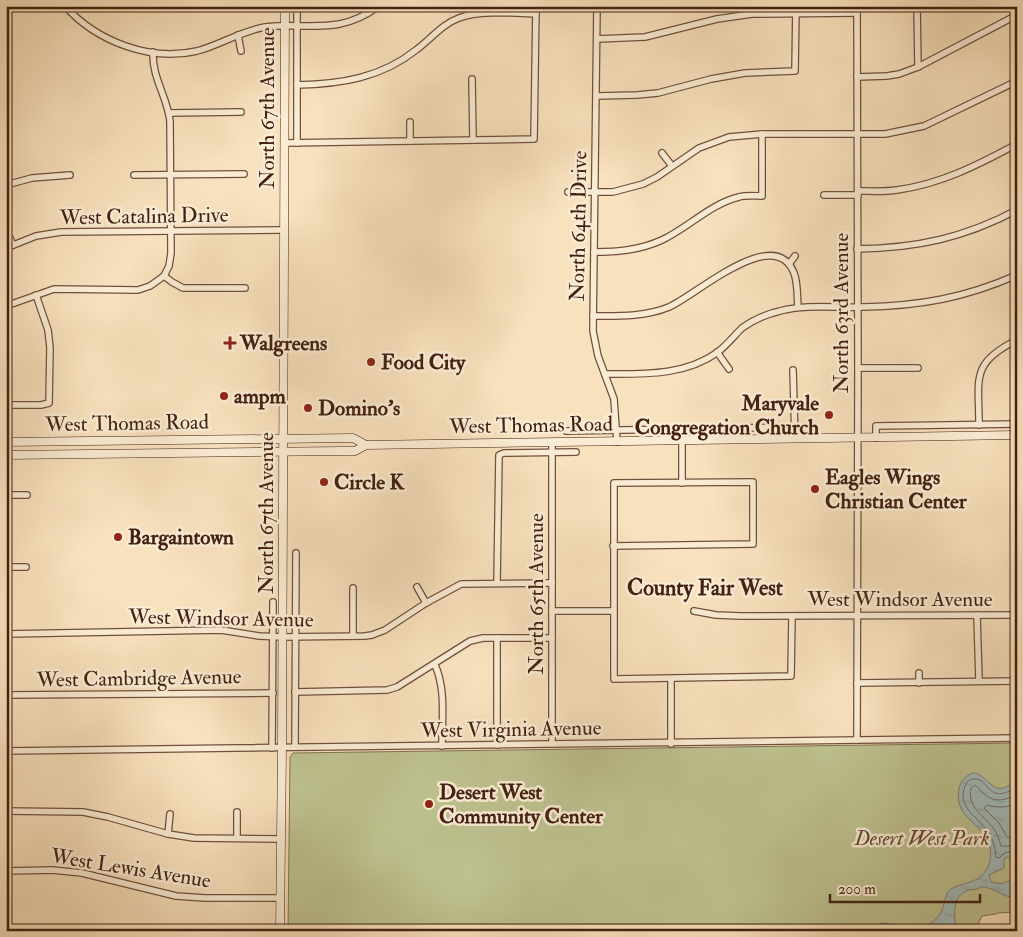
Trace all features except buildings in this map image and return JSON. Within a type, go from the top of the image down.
[{"type":"main road","name":"North 67th Avenue","points":[[280,931],[285,6]]},
{"type":"main road","name":"West Thomas Road","points":[[6,455],[355,451],[366,445],[795,440],[1017,435]]},
{"type":"main road","name":"West Thomas Road","points":[[6,442],[354,438],[366,445]]},
{"type":"street","points":[[66,6],[84,24],[101,35],[126,46],[153,52],[185,53],[197,51],[260,28],[332,26],[364,15],[379,6]]},
{"type":"street","name":"North 67th Avenue","points":[[297,6],[297,143]]},
{"type":"street","points":[[284,143],[534,139],[536,6]]},
{"type":"street","name":"North 64th Drive","points":[[597,6],[594,340],[614,399],[617,442]]},
{"type":"street","points":[[597,96],[658,93],[711,79],[746,73],[796,71],[796,6]]},
{"type":"street","name":"North 63rd Avenue","points":[[857,6],[857,740]]},
{"type":"street","points":[[917,6],[918,67]]},
{"type":"street","points":[[597,39],[645,37],[734,16],[752,14],[857,13]]},
{"type":"street","points":[[297,85],[350,81],[381,71],[406,58],[445,26],[466,16],[474,14],[536,14]]},
{"type":"street","points":[[857,77],[887,76],[918,67],[1017,15]]},
{"type":"street","points":[[238,35],[241,51]]},
{"type":"street","points":[[6,306],[54,289],[138,290],[150,286],[164,276],[170,261],[171,231],[169,112],[154,71],[153,52]]},
{"type":"street","points":[[472,79],[473,140]]},
{"type":"street","points":[[568,192],[595,193],[624,190],[643,184],[699,148],[729,136],[762,134],[885,134],[924,126],[1017,80]]},
{"type":"street","points":[[169,112],[241,112]]},
{"type":"street","points":[[410,122],[410,141]]},
{"type":"street","points":[[594,252],[625,251],[643,247],[664,239],[728,201],[741,197],[762,196],[762,134]]},
{"type":"street","points":[[824,195],[895,190],[926,185],[956,175],[1017,144]]},
{"type":"street","points":[[662,153],[672,166]]},
{"type":"street","points":[[6,185],[32,178],[70,174]]},
{"type":"street","points":[[134,175],[244,174]]},
{"type":"street","points":[[857,249],[886,249],[938,241],[977,228],[1017,210]]},
{"type":"street","points":[[6,229],[13,245]]},
{"type":"street","name":"West Catalina Drive","points":[[6,248],[36,236],[62,232],[284,230]]},
{"type":"street","points":[[593,316],[627,316],[661,310],[681,301],[721,274],[759,256],[777,256],[789,264],[795,273],[798,307]]},
{"type":"street","points":[[789,264],[795,256]]},
{"type":"street","points":[[605,374],[665,372],[687,367],[718,352],[742,328],[779,311],[798,307],[902,306],[936,301],[966,294],[1017,275]]},
{"type":"street","points":[[164,276],[183,288],[245,288]]},
{"type":"street","points":[[6,405],[49,403],[50,348],[48,330],[36,295]]},
{"type":"street","points":[[979,425],[980,370],[986,360],[1003,347],[1017,340]]},
{"type":"street","points":[[718,352],[729,369]]},
{"type":"street","points":[[980,355],[986,360]]},
{"type":"street","points":[[858,368],[918,368]]},
{"type":"street","points":[[793,370],[795,440]]},
{"type":"street","points":[[876,438],[876,426],[1017,424]]},
{"type":"street","name":"West Thomas Road","points":[[566,430],[794,427]]},
{"type":"street","points":[[682,441],[682,483]]},
{"type":"street","name":"North 65th Avenue","points":[[552,443],[552,744]]},
{"type":"street","name":"West Thomas Road","points":[[497,583],[499,455],[576,452]]},
{"type":"street","points":[[614,546],[752,544],[753,482],[614,483],[613,611],[614,680],[792,676],[792,616]]},
{"type":"street","points":[[6,495],[27,495]]},
{"type":"street","name":"North 67th Avenue","points":[[295,748],[296,553]]},
{"type":"street","points":[[6,566],[26,566]]},
{"type":"street","name":"West Windsor Avenue","points":[[6,634],[222,630],[273,637],[372,635],[461,584],[552,583]]},
{"type":"street","points":[[417,587],[426,603]]},
{"type":"street","points":[[353,588],[353,636]]},
{"type":"street","name":"North 67th Avenue","points":[[272,748],[274,602]]},
{"type":"street","points":[[552,611],[613,611]]},
{"type":"street","name":"West Windsor Avenue","points":[[694,611],[716,615],[792,616],[1017,615]]},
{"type":"street","points":[[977,615],[979,681]]},
{"type":"street","points":[[295,692],[387,690],[435,664],[470,641],[483,638],[552,638]]},
{"type":"street","points":[[497,638],[497,745]]},
{"type":"street","points":[[435,664],[440,676],[442,690],[442,746]]},
{"type":"street","points":[[918,673],[919,682]]},
{"type":"street","points":[[671,679],[671,744]]},
{"type":"street","points":[[857,683],[1017,681]]},
{"type":"street","name":"West Cambridge Avenue","points":[[6,695],[272,693]]},
{"type":"street","name":"West Virginia Avenue","points":[[6,751],[671,744],[1017,738]]},
{"type":"street","points":[[6,811],[83,812],[168,834],[194,838],[281,839]]},
{"type":"street","points":[[237,812],[237,838]]},
{"type":"street","points":[[168,834],[170,814]]},
{"type":"street","name":"West Lewis Avenue","points":[[6,871],[52,870],[82,873],[176,896],[280,898]]},
{"type":"green space","points":[[507,6],[531,6],[531,9],[507,10]]},
{"type":"green space","name":"Desert West Park","points":[[1017,743],[1017,912],[982,916],[978,931],[288,931],[290,757],[293,753]]},
{"type":"water","points":[[970,774],[978,774],[996,788],[1006,787],[1017,781],[1017,897],[1004,895],[984,887],[969,890],[959,897],[955,907],[957,931],[916,931],[925,927],[939,916],[948,892],[957,886],[978,879],[989,863],[989,844],[983,833],[963,812],[958,798],[961,783]],"holes":[[[1007,857],[1011,859],[1015,866],[1014,875],[1011,879],[1002,883],[991,882],[989,875],[1004,868],[1004,859]]]},
{"type":"water","points":[[882,923],[893,924],[915,931],[872,931]]},
{"type":"place","name":"Walgreens","points":[[230,343]]},
{"type":"place","name":"Food City","points":[[371,362]]},
{"type":"place","name":"ampm","points":[[224,396]]},
{"type":"place","name":"Domino's","points":[[308,408]]},
{"type":"place","name":"Maryvale Congregation Church","points":[[829,415]]},
{"type":"place","name":"Circle K","points":[[324,482]]},
{"type":"place","name":"Eagles Wings Christian Center","points":[[815,489]]},
{"type":"place","name":"Bargaintown","points":[[118,537]]},
{"type":"place","name":"Desert West Community Center","points":[[429,804]]},
{"type":"district","name":"County Fair West","points":[[705,587]]}]
